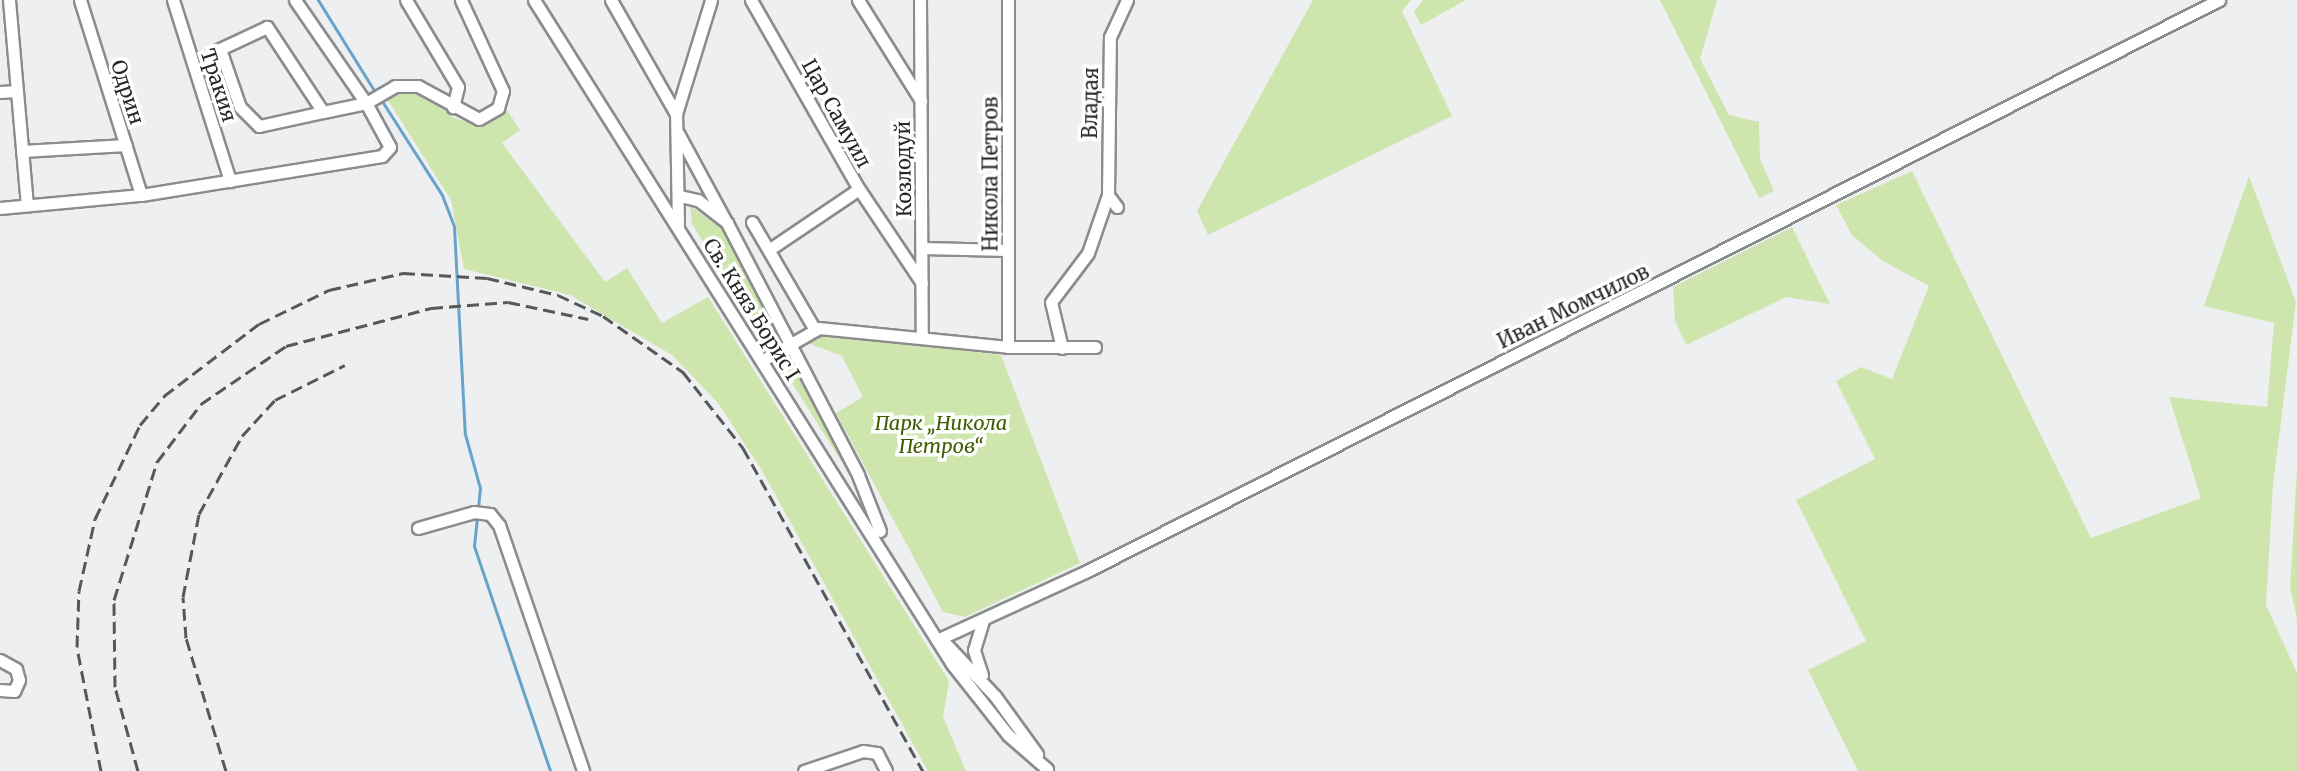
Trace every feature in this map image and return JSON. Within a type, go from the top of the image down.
[{"type":"street","points":[[9,0],[27,205]]},
{"type":"street","name":"Одрин","points":[[80,0],[141,195]]},
{"type":"street","name":"Тракия","points":[[173,0],[230,181]]},
{"type":"street","points":[[0,208],[141,195],[382,156],[390,147],[366,103],[295,0]]},
{"type":"street","points":[[406,0],[458,87],[453,107]]},
{"type":"street","points":[[323,112],[267,27],[220,49],[240,107],[252,123],[323,112],[366,103],[395,86],[418,86],[479,119],[498,108],[503,91],[461,0]]},
{"type":"street","name":"Св. Княз Борис I","points":[[534,0],[939,639],[1008,735],[1048,770]]},
{"type":"street","points":[[611,0],[676,114]]},
{"type":"street","points":[[678,226],[680,196],[676,114],[711,0]]},
{"type":"street","name":"Цар Самуил","points":[[751,0],[859,189],[922,283]]},
{"type":"street","points":[[858,0],[921,101]]},
{"type":"street","name":"Козлодуй","points":[[920,0],[922,338]]},
{"type":"street","name":"Никола Петров","points":[[1008,0],[1008,347]]},
{"type":"street","name":"Владая","points":[[1062,348],[1051,302],[1088,253],[1108,195],[1110,37],[1127,0]]},
{"type":"street","name":"Иван Момчилов","points":[[939,639],[983,621],[2219,0]]},
{"type":"street","points":[[0,92],[17,91]]},
{"type":"street","points":[[678,133],[858,475],[889,556]]},
{"type":"street","points":[[22,151],[126,145]]},
{"type":"street","points":[[770,249],[859,189]]},
{"type":"street","points":[[1108,195],[1117,207]]},
{"type":"street","points":[[680,196],[698,200],[727,223]]},
{"type":"street","points":[[752,222],[815,330]]},
{"type":"street","points":[[922,248],[1008,250]]},
{"type":"street","points":[[763,360],[815,330],[1008,347],[1095,347]]},
{"type":"street","points":[[418,528],[474,512],[490,514],[499,525],[583,771]]},
{"type":"street","points":[[983,621],[974,659],[995,696]]},
{"type":"street","name":"Св. Княз Борис I","points":[[939,639],[995,696],[1048,770]]},
{"type":"street","points":[[0,660],[16,669],[19,680],[14,691],[0,690]]},
{"type":"street","points":[[804,771],[863,751],[877,753],[886,771]]},
{"type":"green space","points":[[1313,0],[1411,0],[1402,11],[1452,116],[1208,235],[1197,211]]},
{"type":"green space","points":[[1423,0],[1466,0],[1421,25],[1414,12]]},
{"type":"green space","points":[[1660,0],[1717,0],[1700,59],[1729,115],[1759,122],[1760,159],[1774,191],[1759,198]]},
{"type":"green space","points":[[396,91],[424,93],[452,117],[475,125],[493,119],[504,105],[520,130],[502,143],[605,282],[627,268],[662,323],[708,297],[949,681],[943,717],[966,771],[928,771],[761,469],[718,403],[672,355],[570,295],[464,269],[451,200],[386,97]]},
{"type":"green space","points":[[1912,171],[2091,538],[2201,498],[2169,397],[2267,407],[2274,323],[2204,306],[2249,176],[2296,302],[2273,485],[2266,605],[2297,673],[2297,771],[1858,771],[1808,670],[1866,641],[1796,500],[1875,459],[1836,381],[1861,367],[1892,379],[1929,286],[1883,261],[1852,235],[1836,205]]},
{"type":"green space","points":[[690,206],[721,228],[782,345],[771,350],[692,224]]},
{"type":"green space","points":[[1792,227],[1830,304],[1786,297],[1686,345],[1675,321],[1673,287]]},
{"type":"green space","name":"Парк „Никола Петров“","points":[[824,334],[1001,355],[1080,563],[965,617],[943,612],[836,413],[863,397],[842,356],[808,343]]},
{"type":"green space","points":[[786,354],[855,477],[853,480],[777,359]]},
{"type":"green space","points":[[2297,469],[2297,619],[2290,587]]},
{"type":"waterway","points":[[318,0],[375,92]]},
{"type":"waterway","points":[[380,98],[442,195],[454,227],[465,434],[480,488],[474,546],[550,771]]},
{"type":"railway","points":[[101,771],[77,647],[79,591],[95,519],[140,425],[164,396],[259,324],[329,290],[403,273],[487,278],[558,295],[603,316],[683,372],[743,448],[923,771]]},
{"type":"railway","points":[[138,771],[115,687],[114,600],[157,462],[201,404],[286,346],[431,308],[508,302],[588,319]]},
{"type":"railway","points":[[226,771],[186,638],[183,597],[199,514],[242,436],[275,400],[345,365]]}]
